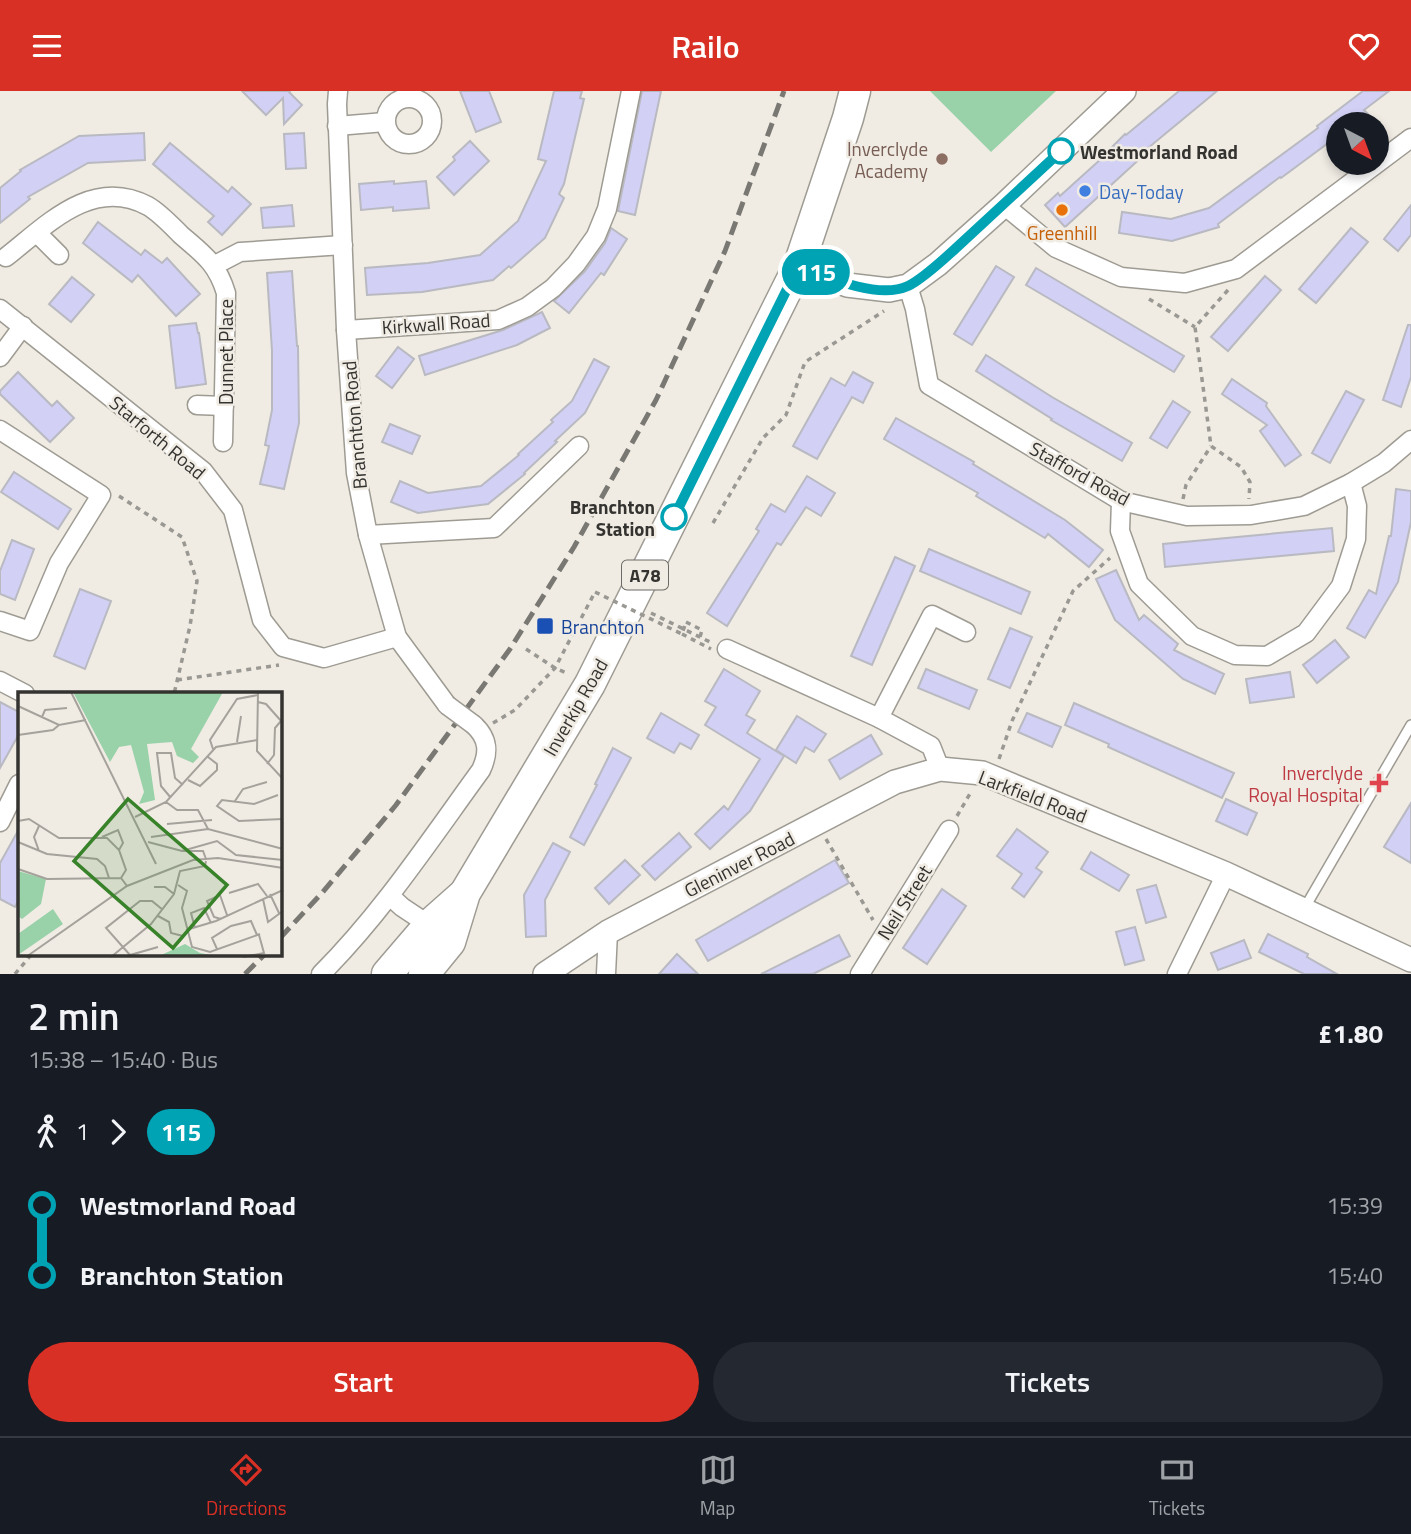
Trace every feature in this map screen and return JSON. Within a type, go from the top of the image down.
[{"type":"highway","name":"Inverkip Road","points":[[424,974],[450,942],[465,894],[590,684],[799,265],[855,91]]},
{"type":"highway","name":"Inverkip Road","points":[[387,974],[429,925],[465,894]]},
{"type":"street","name":"Branchton Road","points":[[338,91],[337,126],[346,330],[356,473],[368,535],[397,637],[447,705],[477,728]]},
{"type":"street","name":"Kirkwall Road","points":[[346,330],[498,320],[527,307],[553,288],[576,264],[596,236],[607,209],[631,91]]},
{"type":"street","points":[[799,265],[847,285],[898,288],[938,264],[1124,91]]},
{"type":"street","points":[[337,126],[385,121]]},
{"type":"street","points":[[1004,205],[1056,248],[1121,277],[1185,283],[1236,269],[1411,138]]},
{"type":"street","points":[[6,257],[66,210],[88,201],[113,196],[134,200],[151,208],[215,265],[240,252],[343,246]]},
{"type":"street","points":[[37,233],[59,255]]},
{"type":"street","name":"Dunnet Place","points":[[215,265],[226,293],[223,442]]},
{"type":"street","name":"Stafford Road","points":[[898,288],[915,309],[929,385],[1121,501],[1187,516],[1251,515],[1304,506],[1384,463],[1411,440]]},
{"type":"street","name":"Starforth Road","points":[[0,309],[203,471],[233,510],[262,620],[283,646],[324,658],[397,637]]},
{"type":"street","points":[[0,357],[23,326]]},
{"type":"street","points":[[197,405],[224,405]]},
{"type":"street","points":[[0,430],[101,495],[59,563],[30,631],[0,621]]},
{"type":"street","points":[[368,535],[494,528],[579,446]]},
{"type":"street","points":[[1121,501],[1120,531],[1139,584],[1192,636],[1234,655],[1267,656],[1306,633],[1341,586],[1356,539],[1357,506],[1351,483]]},
{"type":"street","points":[[879,718],[932,615],[966,632]]},
{"type":"street","points":[[721,650],[879,718],[931,746],[940,769]]},
{"type":"street","points":[[0,681],[21,692]]},
{"type":"street","points":[[321,974],[390,896],[481,770],[486,758],[486,748],[477,728]]},
{"type":"street","name":"Larkfield Road","points":[[940,769],[982,773],[1226,874],[1411,960]]},
{"type":"street","name":"Gleninver Road","points":[[545,974],[608,932],[895,782],[940,769]]},
{"type":"street","points":[[0,822],[18,786]]},
{"type":"street","name":"Neil Street","points":[[860,974],[949,830]]},
{"type":"street","points":[[1177,974],[1226,874]]},
{"type":"street","points":[[390,896],[429,925]]},
{"type":"street","points":[[606,974],[608,932]]},
{"type":"street","points":[[339,974],[342,953]]},
{"type":"lane","points":[[1304,910],[1411,725]]},
{"type":"path","points":[[1186,485],[1211,446],[1195,327],[1230,287]]},
{"type":"path","points":[[713,523],[764,438],[786,415],[805,362],[888,309],[898,288]]},
{"type":"path","points":[[1149,299],[1195,327]]},
{"type":"path","points":[[1211,446],[1241,467],[1250,482],[1251,515]]},
{"type":"path","points":[[101,495],[116,494],[181,537],[186,548],[197,581],[190,626],[174,692]]},
{"type":"path","points":[[1006,736],[1073,591],[1126,547]]},
{"type":"path","points":[[477,728],[515,710],[555,668],[594,592],[721,650]]},
{"type":"path","points":[[631,603],[721,650]]},
{"type":"path","points":[[682,634],[686,622],[702,630],[700,637]]},
{"type":"path","points":[[526,649],[555,668],[590,684]]},
{"type":"path","points":[[177,680],[284,664]]},
{"type":"path","points":[[949,830],[982,773]]},
{"type":"path","points":[[817,824],[883,937]]},
{"type":"path","points":[[15,974],[29,957]]},
{"type":"green space","points":[[930,91],[1056,91],[991,152]]},
{"type":"building","points":[[242,91],[290,91],[302,105],[284,124],[283,98],[266,115]]},
{"type":"building","points":[[460,91],[489,91],[501,122],[476,132]]},
{"type":"building","points":[[554,91],[582,91],[580,98],[584,99],[564,184],[559,194],[564,198],[545,238],[493,280],[422,292],[367,295],[365,268],[428,263],[480,255],[518,221],[546,161],[538,159]]},
{"type":"building","points":[[642,91],[661,91],[635,215],[618,211]]},
{"type":"building","points":[[1179,91],[1217,91],[1142,153],[1144,155],[1065,227],[1045,205],[1058,193],[1060,196],[1125,134]]},
{"type":"building","points":[[1363,91],[1389,91],[1364,110],[1366,112],[1335,112]]},
{"type":"building","points":[[1326,119],[1326,145],[1218,224],[1219,227],[1172,241],[1119,233],[1122,212],[1171,219],[1209,208],[1318,128]]},
{"type":"building","points":[[144,133],[145,160],[88,163],[28,197],[30,199],[0,223],[0,188],[20,170],[79,136]]},
{"type":"building","points":[[304,133],[306,168],[286,169],[284,134]]},
{"type":"building","points":[[470,141],[489,161],[454,195],[437,177]]},
{"type":"building","points":[[170,143],[228,192],[232,187],[251,204],[222,235],[208,222],[214,216],[153,164]]},
{"type":"building","points":[[394,181],[394,184],[426,181],[429,208],[361,210],[359,184]]},
{"type":"building","points":[[292,205],[294,226],[263,228],[261,208]]},
{"type":"building","points":[[1411,205],[1411,235],[1398,251],[1384,239]]},
{"type":"building","points":[[98,222],[141,255],[145,250],[162,263],[167,258],[200,294],[176,316],[138,275],[132,282],[83,243]]},
{"type":"building","points":[[611,228],[627,239],[604,275],[601,273],[569,313],[554,301],[585,271],[605,243]]},
{"type":"building","points":[[1351,228],[1368,242],[1316,303],[1299,289]]},
{"type":"building","points":[[996,266],[1014,277],[972,345],[954,334]]},
{"type":"building","points":[[1036,268],[1184,356],[1174,372],[1026,285]]},
{"type":"building","points":[[292,271],[298,346],[299,423],[284,489],[260,484],[269,446],[265,445],[272,410],[272,351],[267,273]]},
{"type":"building","points":[[1265,276],[1281,290],[1228,351],[1211,337]]},
{"type":"building","points":[[72,277],[94,295],[71,322],[49,304]]},
{"type":"building","points":[[542,312],[550,328],[517,345],[425,375],[419,356],[503,330]]},
{"type":"building","points":[[196,323],[206,384],[176,388],[169,326]]},
{"type":"building","points":[[1408,325],[1411,325],[1411,377],[1401,407],[1383,400]]},
{"type":"building","points":[[398,347],[414,359],[392,388],[376,376]]},
{"type":"building","points":[[986,355],[1132,443],[1122,461],[1051,420],[976,371]]},
{"type":"building","points":[[594,359],[609,367],[585,413],[525,474],[488,504],[418,513],[391,502],[400,481],[428,493],[481,486],[519,455],[572,401]]},
{"type":"building","points":[[18,372],[52,406],[57,401],[74,418],[50,442],[0,394]]},
{"type":"building","points":[[853,372],[873,383],[863,403],[852,397],[817,459],[793,446],[831,378],[845,386]]},
{"type":"building","points":[[1232,379],[1267,403],[1266,406],[1301,455],[1285,466],[1260,431],[1267,425],[1222,394]]},
{"type":"building","points":[[1346,391],[1364,400],[1330,463],[1312,453]]},
{"type":"building","points":[[1173,401],[1190,412],[1167,448],[1150,438]]},
{"type":"building","points":[[896,418],[974,462],[973,464],[1065,520],[1103,550],[1089,567],[1048,534],[1045,538],[976,496],[978,493],[884,439]]},
{"type":"building","points":[[390,424],[420,436],[412,454],[382,442]]},
{"type":"building","points":[[14,472],[71,509],[58,529],[1,492]]},
{"type":"building","points":[[807,476],[835,493],[821,516],[806,507],[781,545],[777,543],[727,626],[707,613],[759,531],[756,529],[771,504],[785,512]]},
{"type":"building","points":[[1396,489],[1411,491],[1411,522],[1398,582],[1365,638],[1347,628],[1369,590],[1376,594],[1391,536]]},
{"type":"building","points":[[1332,528],[1334,551],[1165,567],[1163,544]]},
{"type":"building","points":[[12,540],[34,549],[15,600],[0,594],[0,571]]},
{"type":"building","points":[[929,549],[1030,592],[1021,614],[920,571]]},
{"type":"building","points":[[895,557],[915,566],[872,665],[851,656]]},
{"type":"building","points":[[1116,570],[1139,620],[1144,615],[1178,644],[1174,650],[1224,674],[1215,694],[1183,679],[1115,620],[1096,579]]},
{"type":"building","points":[[80,589],[111,601],[85,669],[54,656]]},
{"type":"building","points":[[1010,628],[1032,637],[1010,688],[988,679]]},
{"type":"building","points":[[1335,640],[1349,657],[1317,683],[1303,665]]},
{"type":"building","points":[[724,669],[760,691],[746,715],[755,720],[747,733],[784,756],[750,811],[710,849],[695,834],[724,806],[728,810],[760,759],[705,725],[716,707],[705,701]]},
{"type":"building","points":[[926,669],[977,690],[969,709],[918,688]]},
{"type":"building","points":[[1290,672],[1294,697],[1250,703],[1246,679]]},
{"type":"building","points":[[0,702],[18,711],[18,736],[0,768]]},
{"type":"building","points":[[1074,703],[1234,773],[1222,798],[1065,725]]},
{"type":"building","points":[[661,713],[699,735],[691,749],[680,743],[674,753],[647,738]]},
{"type":"building","points":[[1027,713],[1061,727],[1052,747],[1018,732]]},
{"type":"building","points":[[797,716],[826,734],[814,752],[805,747],[796,763],[776,750]]},
{"type":"building","points":[[871,735],[882,754],[840,779],[829,760]]},
{"type":"building","points":[[613,748],[631,758],[584,845],[570,837]]},
{"type":"building","points":[[1226,799],[1257,813],[1247,835],[1216,821]]},
{"type":"building","points":[[1411,803],[1411,863],[1384,847]]},
{"type":"building","points":[[1017,829],[1048,852],[1036,868],[1042,872],[1024,897],[1012,888],[1022,874],[997,856]]},
{"type":"building","points":[[18,831],[18,901],[15,907],[0,899],[0,863]]},
{"type":"building","points":[[679,833],[691,847],[655,880],[642,866]]},
{"type":"building","points":[[553,843],[570,852],[545,900],[546,936],[526,937],[524,895]]},
{"type":"building","points":[[1091,852],[1129,875],[1119,891],[1081,869]]},
{"type":"building","points":[[625,860],[640,875],[609,904],[595,888]]},
{"type":"building","points":[[835,860],[849,883],[708,961],[696,940]]},
{"type":"building","points":[[1156,885],[1166,917],[1146,923],[1137,890]]},
{"type":"building","points":[[942,889],[966,906],[927,964],[903,948]]},
{"type":"building","points":[[1135,927],[1144,960],[1125,965],[1116,932]]},
{"type":"building","points":[[1268,934],[1308,954],[1307,957],[1337,974],[1304,974],[1259,952]]},
{"type":"building","points":[[839,935],[850,956],[813,974],[761,974]]},
{"type":"building","points":[[1244,940],[1251,958],[1218,970],[1211,953]]},
{"type":"building","points":[[677,954],[698,974],[659,974]]},
{"type":"railway","points":[[282,936],[396,805],[510,649],[574,547],[656,400],[725,251],[784,91]]},
{"type":"railway","points":[[245,974],[262,957]]},
{"type":"bus line","name":"115","points":[[674,517],[799,265],[847,285],[889,290],[908,286],[955,249],[1061,151]]},
{"type":"place","name":"Westmorland Road","points":[[1061,151]]},
{"type":"place","name":"Inverclyde Academy","points":[[942,159]]},
{"type":"place","name":"Day-Today","points":[[1085,191]]},
{"type":"place","name":"Greenhill","points":[[1062,210]]},
{"type":"place","name":"Branchton Station","points":[[674,517]]},
{"type":"place","name":"Branchton","points":[[545,626]]},
{"type":"place","name":"Inverclyde Royal Hospital","points":[[1379,783]]}]
